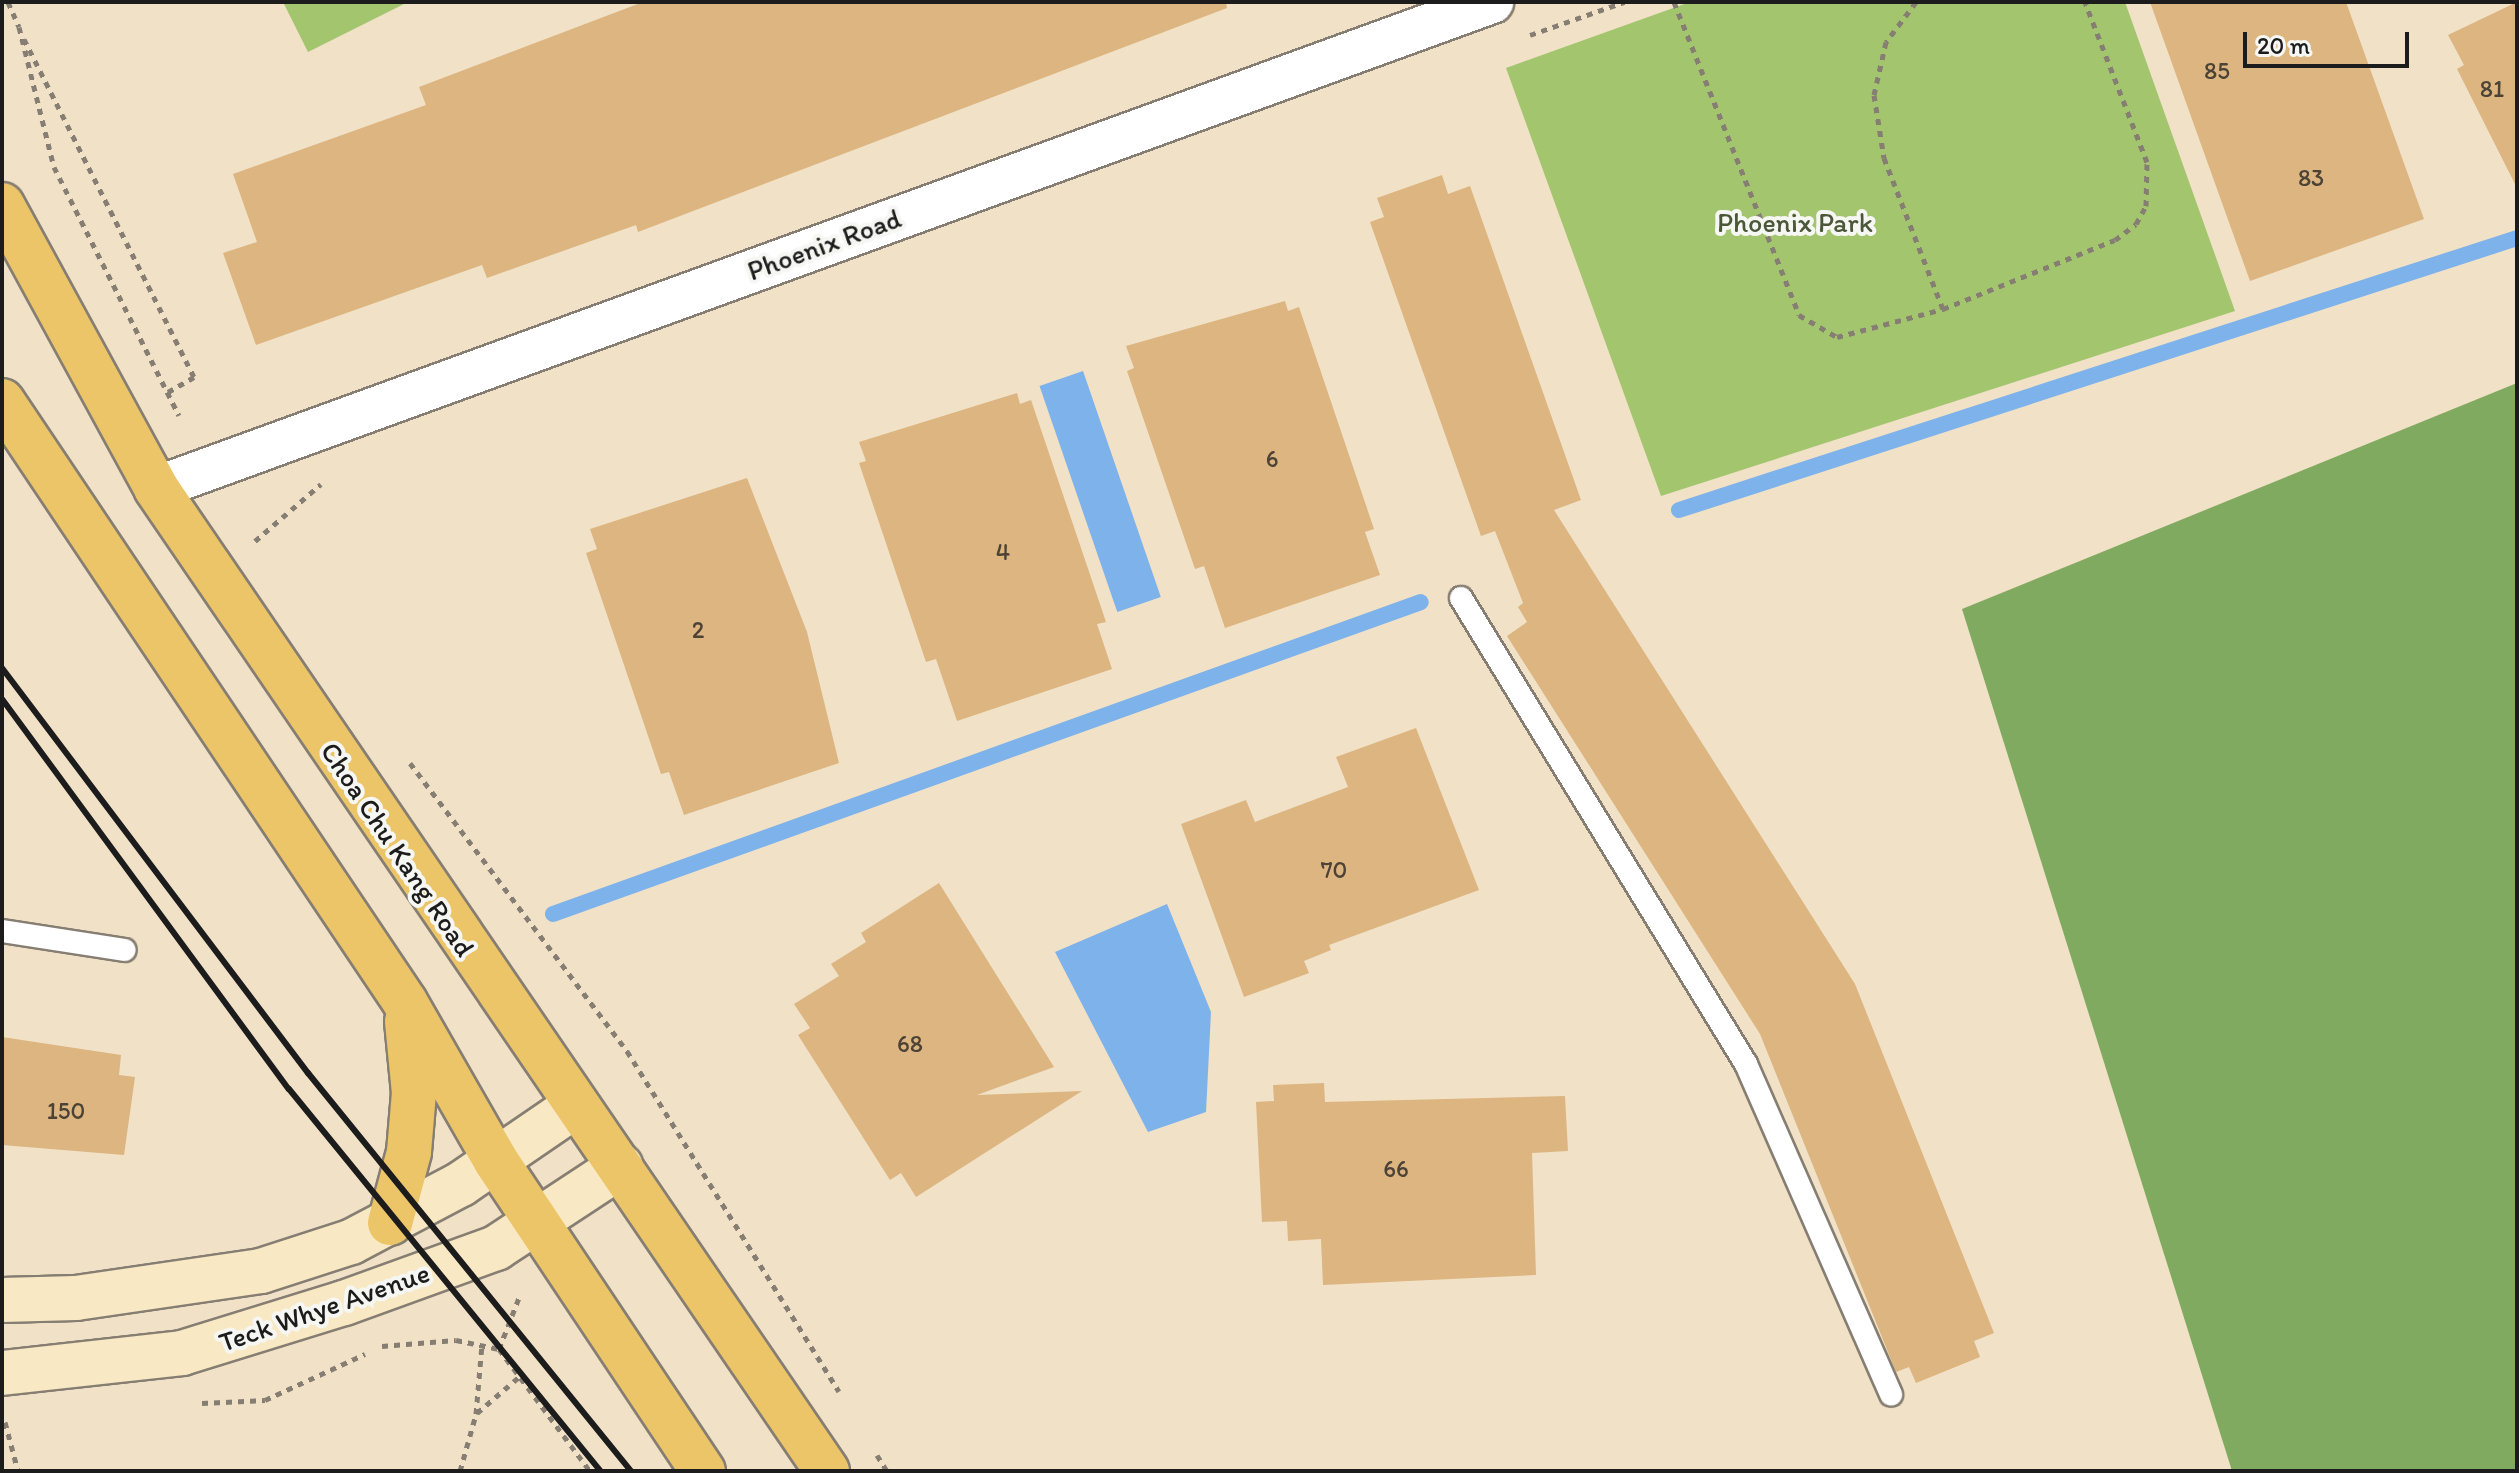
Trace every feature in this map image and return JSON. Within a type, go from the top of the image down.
[{"type":"main road","name":"Choa Chu Kang Road","points":[[2,205],[156,488],[827,1471]]},
{"type":"main road","points":[[2,401],[405,1002],[496,1161],[539,1221],[703,1471]]},
{"type":"main road","points":[[390,1223],[409,1152],[414,1093],[405,1002]]},
{"type":"main road","name":"Teck Whye Avenue","points":[[2,1300],[76,1298],[261,1271],[390,1223],[496,1161],[575,1106]]},
{"type":"main road","name":"Teck Whye Avenue","points":[[2,1373],[80,1368],[220,1343],[496,1248],[621,1166]]},
{"type":"street","name":"Phoenix Road","points":[[156,488],[1492,2]]},
{"type":"lane","points":[[1461,598],[1746,1064],[1891,1395]]},
{"type":"lane","points":[[2,931],[125,950]]},
{"type":"path","points":[[8,2],[194,377],[168,392]]},
{"type":"path","points":[[1674,2],[1799,315],[1837,337],[1943,309],[2115,240],[2146,206],[2147,162],[2085,2]]},
{"type":"path","points":[[1916,2],[1886,42],[1874,95],[1884,158],[1943,309]]},
{"type":"path","points":[[19,27],[54,167],[206,470],[264,553]]},
{"type":"path","points":[[406,757],[627,1051],[847,1404]]},
{"type":"path","points":[[460,1471],[476,1414],[482,1344]]},
{"type":"path","points":[[499,1349],[590,1471]]},
{"type":"path","points":[[476,1414],[520,1376]]},
{"type":"path","points":[[4,1420],[18,1471]]},
{"type":"path","points":[[871,1444],[887,1471]]},
{"type":"green space","points":[[283,2],[408,2],[308,52]]},
{"type":"green space","name":"Phoenix Park","points":[[1690,2],[2125,2],[2235,311],[1661,496],[1506,68]]},
{"type":"green space","points":[[2517,383],[2517,1471],[2232,1471],[1962,609]]},
{"type":"water","points":[[1083,371],[1161,597],[1117,612],[1040,386]]},
{"type":"water","points":[[1167,904],[1211,1012],[1206,1112],[1148,1132],[1055,952]]},
{"type":"building","points":[[643,2],[1226,2],[1227,8],[638,232],[636,225],[487,278],[482,265],[256,345],[223,253],[257,242],[233,174],[426,105],[419,87]]},
{"type":"building","points":[[2150,2],[2346,2],[2424,219],[2250,281]]},
{"type":"building","points":[[2517,2],[2517,188],[2457,69],[2464,65],[2448,35]]},
{"type":"building","points":[[1442,175],[1448,194],[1470,186],[1581,500],[1554,510],[1855,984],[1994,1333],[1974,1341],[1980,1357],[1916,1383],[1909,1367],[1896,1372],[1760,1034],[1507,636],[1527,622],[1518,607],[1523,603],[1495,531],[1481,536],[1370,222],[1384,217],[1377,198]]},
{"type":"building","points":[[1285,301],[1288,311],[1299,307],[1374,529],[1365,532],[1380,575],[1225,628],[1204,566],[1195,569],[1127,371],[1134,368],[1126,346]]},
{"type":"building","points":[[1017,393],[1020,404],[1031,400],[1106,622],[1097,624],[1112,669],[957,721],[936,659],[926,662],[859,463],[866,461],[859,442]]},
{"type":"building","points":[[747,478],[807,632],[839,763],[684,815],[669,772],[661,774],[586,553],[597,549],[590,529]]},
{"type":"building","points":[[1416,728],[1479,890],[1329,945],[1331,950],[1304,961],[1309,973],[1244,997],[1181,824],[1246,800],[1255,822],[1348,787],[1336,757]]},
{"type":"building","points":[[939,883],[1054,1067],[977,1095],[1082,1091],[916,1197],[901,1173],[890,1180],[798,1035],[810,1028],[794,1004],[839,976],[831,964],[866,942],[861,933]]},
{"type":"building","points":[[2,1037],[121,1055],[119,1075],[135,1077],[124,1155],[2,1145]]},
{"type":"building","points":[[1324,1083],[1325,1102],[1565,1096],[1568,1151],[1532,1153],[1536,1275],[1323,1285],[1321,1239],[1288,1241],[1287,1221],[1262,1222],[1256,1102],[1274,1101],[1273,1085]]},
{"type":"waterway","points":[[1679,510],[2517,238]]},
{"type":"waterway","points":[[553,914],[1421,602]]},
{"type":"railway","points":[[2,668],[308,1073],[631,1471]]},
{"type":"railway","points":[[2,699],[289,1089],[601,1471]]}]
